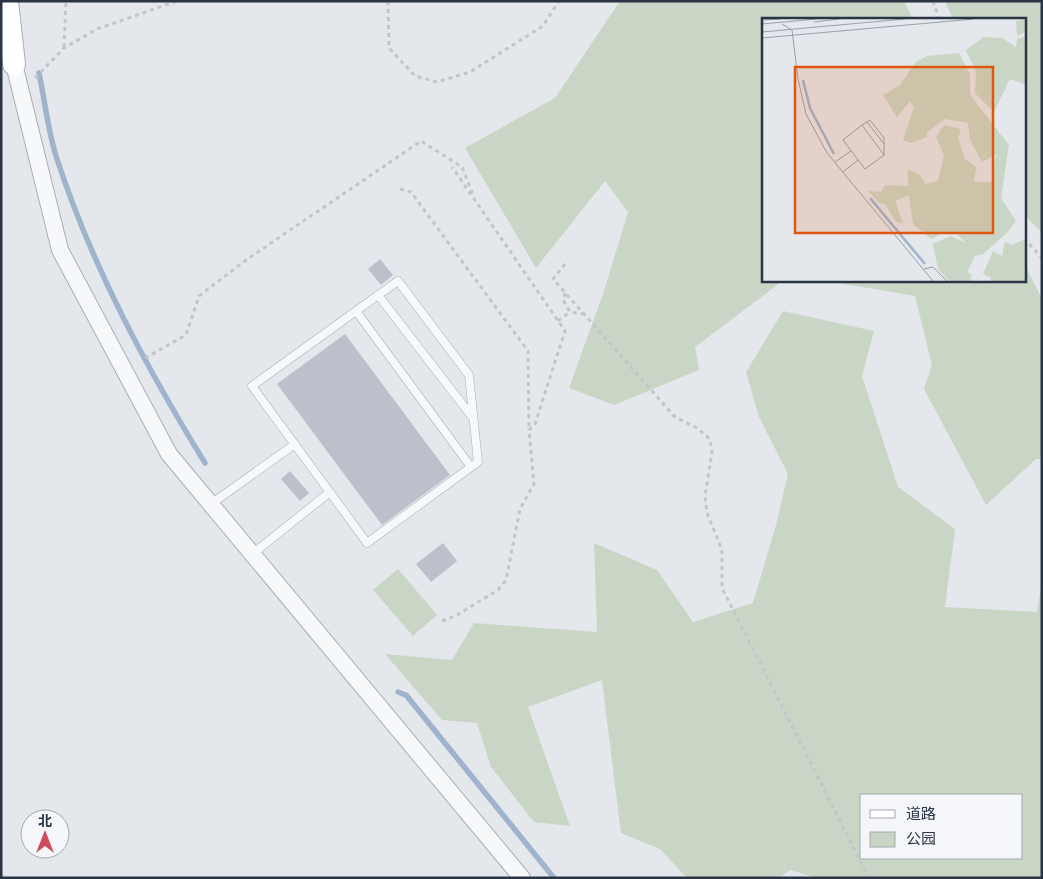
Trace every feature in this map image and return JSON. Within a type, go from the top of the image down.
[{"type":"street","points":[[7,1],[14,64],[60,250],[169,454],[251,555],[522,878]]},
{"type":"lane","points":[[398,281],[469,375],[478,462],[367,543],[252,386],[356,311],[398,281]]},
{"type":"lane","points":[[378,295],[473,419]]},
{"type":"lane","points":[[356,311],[471,468]]},
{"type":"lane","points":[[210,504],[295,444]]},
{"type":"lane","points":[[251,555],[330,492]]},
{"type":"path","points":[[64,48],[66,1]]},
{"type":"path","points":[[21,93],[64,48],[97,29],[177,1]]},
{"type":"path","points":[[388,1],[389,48],[414,76],[437,82],[470,72],[543,26],[560,1]]},
{"type":"path","points":[[932,1],[939,18]]},
{"type":"path","points":[[145,358],[186,335],[199,296],[246,260],[421,141],[462,167],[476,203]]},
{"type":"path","points":[[452,168],[565,331],[535,424],[529,430]]},
{"type":"path","points":[[400,189],[411,192],[528,351],[529,430],[534,484],[520,509],[506,580],[498,590],[457,616],[442,621]]},
{"type":"path","points":[[1026,240],[1042,258]]},
{"type":"path","points":[[565,264],[553,279],[675,417],[697,428],[710,439],[712,452],[704,496],[706,513],[722,550],[722,588],[868,878]]},
{"type":"path","points":[[565,292],[563,300],[570,312]]},
{"type":"path","points":[[558,321],[570,312],[584,314]]},
{"type":"green space","points":[[620,1],[904,1],[912,18],[762,18],[762,281],[783,281],[695,347],[699,370],[614,405],[569,388],[604,291],[628,212],[605,181],[536,268],[465,148],[555,98]]},
{"type":"green space","points":[[945,1],[1042,1],[1042,233],[1026,216],[1026,18],[953,18]]},
{"type":"green space","points":[[1026,267],[1042,299],[1042,459],[1036,459],[986,505],[924,389],[932,365],[915,296],[827,281],[1026,281]]},
{"type":"green space","points":[[783,311],[874,331],[862,376],[898,487],[955,529],[945,607],[1037,612],[1042,581],[1042,878],[816,878],[791,870],[777,878],[687,878],[660,849],[621,833],[602,680],[528,707],[570,826],[534,822],[491,767],[477,723],[442,720],[385,654],[452,660],[474,623],[597,632],[594,543],[657,570],[693,622],[753,603],[776,525],[788,474],[759,417],[746,372]]},
{"type":"green space","points":[[398,569],[437,615],[413,636],[373,590]]},
{"type":"building","points":[[380,259],[393,275],[381,285],[368,269]]},
{"type":"building","points":[[345,334],[450,475],[382,525],[277,384]]},
{"type":"building","points":[[290,471],[309,493],[300,501],[281,479]]},
{"type":"building","points":[[443,543],[457,561],[431,582],[416,564]]},
{"type":"waterway","points":[[39,73],[54,149],[87,238],[141,353],[205,463]]},
{"type":"waterway","points":[[398,692],[406,695],[554,878]]}]
